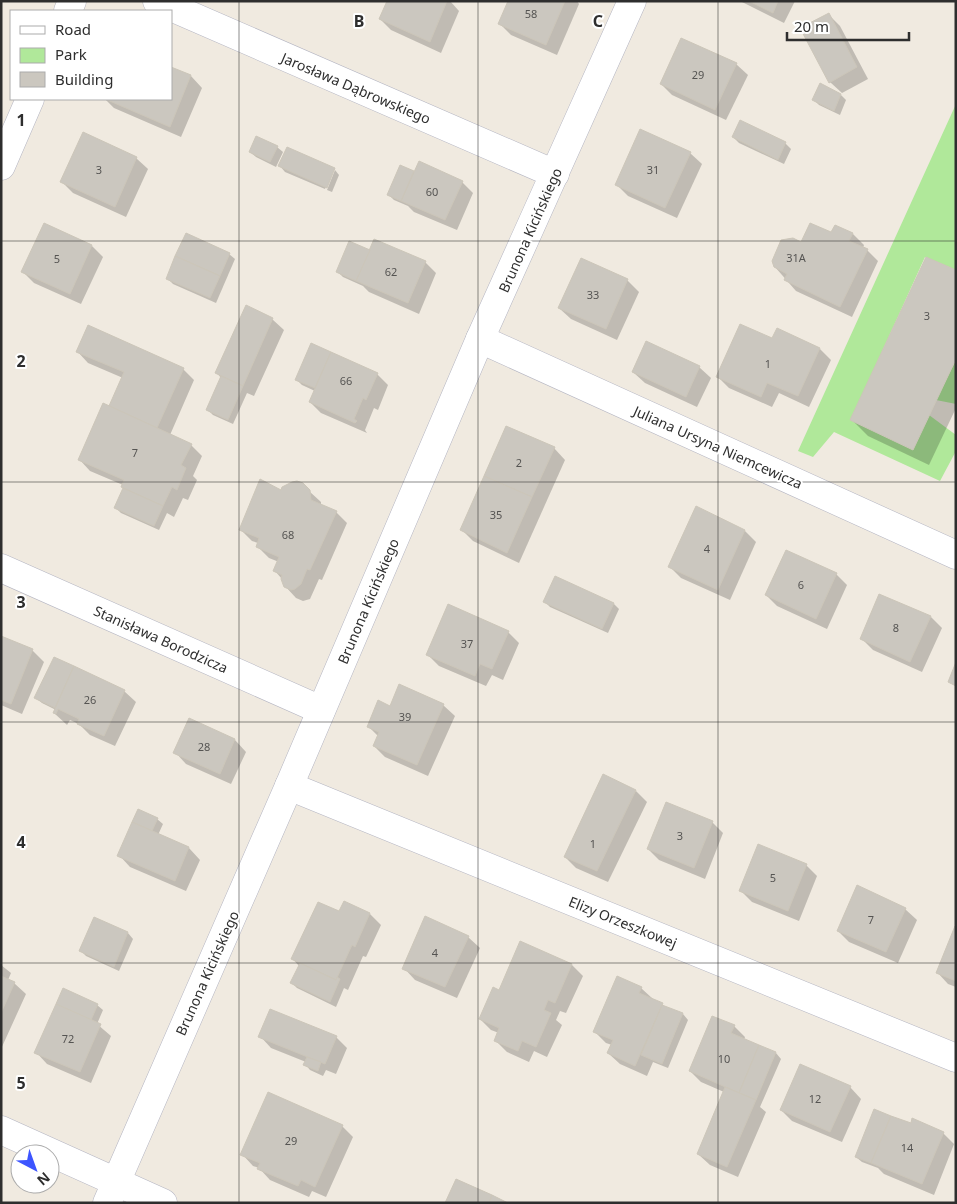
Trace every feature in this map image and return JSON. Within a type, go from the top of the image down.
[{"type":"street","name":"Jarosława Dąbrowskiego","points":[[157,1],[556,174]]},
{"type":"street","name":"Brunona Kicińskiego","points":[[111,1192],[289,786],[480,339],[556,174],[632,1]]},
{"type":"street","points":[[1,166],[30,100]]},
{"type":"street","name":"Juliana Ursyna Niemcewicza","points":[[480,339],[956,554]]},
{"type":"street","name":"Stanisława Borodzicza","points":[[1,568],[321,710]]},
{"type":"street","name":"Elizy Orzeszkowej","points":[[289,786],[956,1058]]},
{"type":"street","points":[[1,1130],[111,1192],[163,1203]]},
{"type":"green space","points":[[956,104],[956,270],[925,257],[851,420],[929,415],[956,435],[956,451],[940,481],[834,432],[813,457],[798,451]]},
{"type":"green space","points":[[956,360],[956,404],[936,400]]},
{"type":"building","points":[[387,1],[447,1],[430,42],[379,19]]},
{"type":"building","points":[[508,1],[565,1],[546,45],[498,24]]},
{"type":"building","points":[[749,1],[778,1],[773,13]]},
{"type":"building","points":[[829,13],[857,67],[829,83],[800,28]]},
{"type":"building","points":[[681,38],[737,63],[715,110],[660,84]]},
{"type":"building","points":[[172,67],[191,75],[170,127],[107,100],[172,100]]},
{"type":"building","points":[[820,83],[841,94],[834,111],[812,100]]},
{"type":"building","points":[[740,120],[786,142],[778,160],[732,137]]},
{"type":"building","points":[[640,129],[691,152],[665,208],[615,185]]},
{"type":"building","points":[[83,132],[137,157],[115,207],[60,182]]},
{"type":"building","points":[[256,136],[278,146],[270,162],[249,152]]},
{"type":"building","points":[[287,147],[335,168],[327,188],[278,166]]},
{"type":"building","points":[[419,161],[463,181],[445,220],[401,201]]},
{"type":"building","points":[[400,165],[414,171],[401,201],[387,195]]},
{"type":"building","points":[[44,223],[92,245],[70,294],[21,272]]},
{"type":"building","points":[[810,223],[831,232],[835,225],[853,233],[849,241],[868,249],[840,307],[784,280],[787,274],[774,267],[772,261],[781,240],[793,238],[801,242]]},
{"type":"building","points":[[186,233],[230,253],[220,276],[175,256]]},
{"type":"building","points":[[374,239],[426,261],[408,303],[356,281]]},
{"type":"building","points":[[349,241],[370,250],[356,281],[336,272]]},
{"type":"building","points":[[175,256],[220,276],[210,298],[166,279]]},
{"type":"building","points":[[926,257],[956,270],[956,359],[913,450],[850,420]]},
{"type":"building","points":[[581,258],[628,279],[606,329],[558,308]]},
{"type":"building","points":[[246,305],[273,318],[243,386],[215,373]]},
{"type":"building","points":[[740,324],[772,338],[777,328],[820,348],[798,396],[767,383],[761,397],[716,377]]},
{"type":"building","points":[[88,325],[184,368],[157,428],[109,406],[124,372],[76,352]]},
{"type":"building","points":[[646,341],[700,366],[686,397],[632,372]]},
{"type":"building","points":[[311,343],[331,352],[315,388],[295,380]]},
{"type":"building","points":[[331,352],[378,373],[366,400],[363,398],[354,419],[357,421],[355,423],[309,402]]},
{"type":"building","points":[[221,376],[243,386],[228,420],[206,410]]},
{"type":"building","points":[[103,403],[192,444],[181,465],[186,468],[177,490],[172,487],[163,506],[121,487],[124,480],[78,460]]},
{"type":"building","points":[[506,426],[555,447],[532,497],[484,476]]},
{"type":"building","points":[[484,476],[532,497],[507,553],[460,530]]},
{"type":"building","points":[[260,479],[281,490],[282,487],[292,482],[303,483],[310,490],[311,500],[337,511],[310,570],[307,569],[301,584],[295,589],[291,590],[284,587],[281,579],[282,575],[273,571],[279,557],[256,547],[259,538],[239,530]]},
{"type":"building","points":[[123,488],[163,506],[154,526],[114,508]]},
{"type":"building","points":[[696,506],[745,530],[718,590],[668,567]]},
{"type":"building","points":[[786,550],[837,573],[816,619],[765,595]]},
{"type":"building","points":[[555,576],[614,603],[602,629],[543,602]]},
{"type":"building","points":[[879,594],[931,616],[910,662],[860,639]]},
{"type":"building","points":[[448,604],[509,631],[492,669],[480,664],[475,676],[426,655]]},
{"type":"building","points":[[1,636],[33,649],[11,704],[1,700]]},
{"type":"building","points":[[54,657],[74,666],[55,708],[34,698]]},
{"type":"building","points":[[956,662],[956,686],[948,682]]},
{"type":"building","points":[[74,666],[125,690],[104,736],[77,724],[79,719],[58,709],[56,714],[53,713]]},
{"type":"building","points":[[399,684],[444,704],[417,765],[373,746],[379,732],[367,727],[378,700],[390,706]]},
{"type":"building","points":[[189,718],[235,739],[220,774],[173,753]]},
{"type":"building","points":[[603,774],[636,790],[597,871],[564,857]]},
{"type":"building","points":[[666,802],[713,821],[694,868],[647,849]]},
{"type":"building","points":[[138,809],[158,818],[152,831],[132,822]]},
{"type":"building","points":[[132,822],[189,847],[175,881],[117,856]]},
{"type":"building","points":[[758,844],[807,864],[788,911],[739,891]]},
{"type":"building","points":[[857,885],[906,908],[886,952],[837,931]]},
{"type":"building","points":[[344,901],[370,913],[355,947],[352,945],[336,980],[291,959],[318,902],[339,911]]},
{"type":"building","points":[[425,916],[469,936],[445,987],[402,969]]},
{"type":"building","points":[[94,917],[128,932],[114,967],[79,951]]},
{"type":"building","points":[[956,926],[956,981],[936,973]]},
{"type":"building","points":[[520,941],[572,964],[555,1003],[548,1000],[544,1010],[551,1013],[536,1047],[522,1041],[518,1051],[494,1041],[499,1028],[479,1019],[493,987],[499,990]]},
{"type":"building","points":[[300,963],[336,980],[337,977],[340,979],[330,1002],[290,983]]},
{"type":"building","points":[[1,976],[15,982],[1,1013]]},
{"type":"building","points":[[617,976],[642,987],[639,993],[663,1003],[635,1066],[607,1053],[613,1040],[593,1032]]},
{"type":"building","points":[[63,988],[98,1004],[91,1020],[56,1004]]},
{"type":"building","points":[[56,1004],[101,1024],[80,1072],[34,1053]]},
{"type":"building","points":[[662,1005],[683,1013],[662,1064],[641,1055]]},
{"type":"building","points":[[270,1009],[337,1036],[325,1064],[258,1037]]},
{"type":"building","points":[[712,1016],[735,1025],[731,1033],[759,1045],[739,1093],[689,1071]]},
{"type":"building","points":[[759,1045],[776,1052],[756,1100],[739,1093]]},
{"type":"building","points":[[307,1057],[321,1062],[318,1071],[303,1065]]},
{"type":"building","points":[[800,1064],[851,1086],[830,1132],[780,1110]]},
{"type":"building","points":[[725,1087],[756,1100],[727,1167],[697,1154]]},
{"type":"building","points":[[268,1092],[343,1125],[315,1187],[301,1180],[298,1186],[257,1169],[260,1163],[240,1155]]},
{"type":"building","points":[[874,1109],[891,1116],[871,1163],[855,1157]]},
{"type":"building","points":[[891,1116],[911,1123],[912,1118],[944,1132],[922,1184],[871,1163]]},
{"type":"building","points":[[456,1179],[492,1195],[489,1203],[445,1203]]},
{"type":"building","points":[[492,1195],[508,1203],[489,1203]]}]
